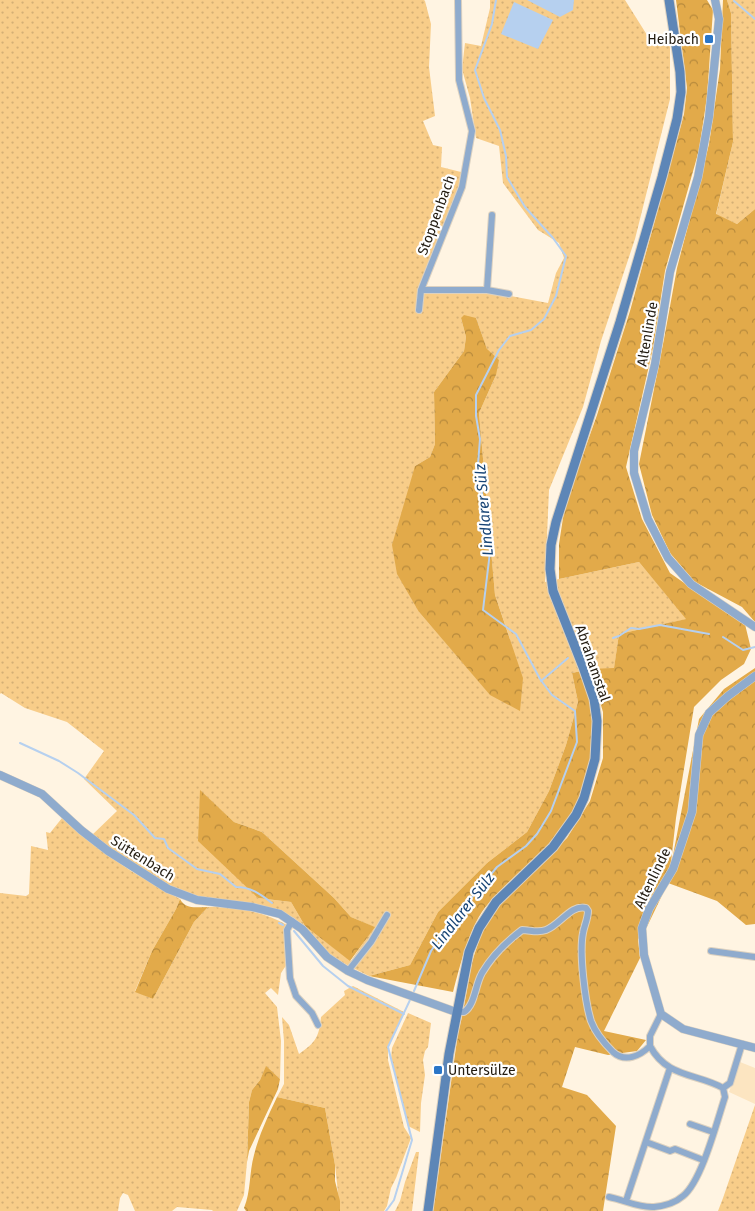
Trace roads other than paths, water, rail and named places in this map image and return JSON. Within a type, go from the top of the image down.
[{"type":"main road","name":"Abrahamstal","points":[[428,1211],[443,1091],[456,1012],[469,952],[479,928],[501,897],[548,852],[566,831],[584,798],[595,759],[597,722],[594,699],[553,592],[550,569],[551,545],[556,522],[620,322],[677,119],[681,92],[680,72],[669,0]]},
{"type":"street","name":"Stoppenbach","points":[[419,310],[420,290],[462,187],[472,131],[459,80],[458,0]]},
{"type":"street","name":"Altenlinde","points":[[716,0],[719,20],[709,117],[698,177],[670,272],[655,364],[634,451],[634,473],[648,519],[668,558],[691,584],[755,626]]},
{"type":"street","points":[[487,290],[492,216]]},
{"type":"street","points":[[420,290],[487,290],[509,294]]},
{"type":"street","name":"Altenlinde","points":[[661,1014],[644,955],[642,928],[649,909],[673,869],[692,812],[699,735],[709,713],[755,676]]},
{"type":"street","name":"Süttenbach","points":[[0,775],[42,794],[90,837],[128,865],[168,889],[196,900],[264,909],[280,914],[302,929],[327,957],[348,972],[456,1012]]},
{"type":"street","points":[[456,1012],[464,1012],[470,1007],[475,986],[482,974],[502,947],[515,935],[522,930],[544,931],[555,926],[572,910],[582,907],[588,911],[582,933],[582,948],[587,1001],[592,1022],[608,1046],[617,1055],[636,1057],[650,1046]]},
{"type":"street","points":[[348,972],[371,942],[387,915]]},
{"type":"street","points":[[292,921],[287,930],[290,978],[296,996],[312,1013],[318,1025]]},
{"type":"street","points":[[711,951],[755,957]]},
{"type":"street","points":[[723,1088],[711,1082],[675,1072],[658,1058],[650,1046],[650,1036],[661,1014],[683,1030],[755,1048]]},
{"type":"street","points":[[723,1088],[730,1083],[742,1044]]},
{"type":"street","points":[[626,1201],[670,1068]]},
{"type":"street","points":[[609,1197],[653,1207],[668,1204],[683,1196],[694,1184],[703,1160],[725,1097],[723,1088]]},
{"type":"street","points":[[690,1124],[713,1132]]},
{"type":"street","points":[[646,1142],[670,1151],[675,1149],[703,1160]]},
{"type":"water","points":[[527,0],[574,0],[573,10],[560,17]]},
{"type":"water","points":[[514,2],[553,20],[538,49],[501,34]]},
{"type":"waterway","name":"Lindlarer Sülz","points":[[414,991],[431,951],[456,916],[497,867],[526,846],[537,834],[551,811],[577,742],[575,711],[552,695],[540,679],[516,634],[483,610],[490,552],[478,464],[480,439],[476,416],[476,395],[499,350],[510,336],[531,330],[544,319],[556,296],[566,256],[553,238],[525,207],[507,177],[506,156],[500,130],[484,98],[475,70],[492,24],[496,0]]},
{"type":"waterway","points":[[734,1],[755,19]]},
{"type":"waterway","points":[[613,638],[631,628],[639,629],[660,625],[709,634]]},
{"type":"waterway","points":[[723,637],[743,650],[755,647]]},
{"type":"waterway","points":[[541,681],[568,658]]},
{"type":"waterway","points":[[20,743],[59,761],[78,773],[134,815],[155,838],[164,839],[168,848],[197,869],[220,874],[236,887],[251,890],[272,903]]},
{"type":"waterway","points":[[279,923],[283,925]]},
{"type":"waterway","points":[[294,931],[323,966],[348,986],[404,1014]]},
{"type":"waterway","name":"Lindlarer Sülz","points":[[386,1211],[394,1200],[412,1140],[388,1047],[410,1000]]},
{"type":"place","name":"Heibach","points":[[709,39]]},
{"type":"place","name":"Untersülze","points":[[438,1070]]}]
